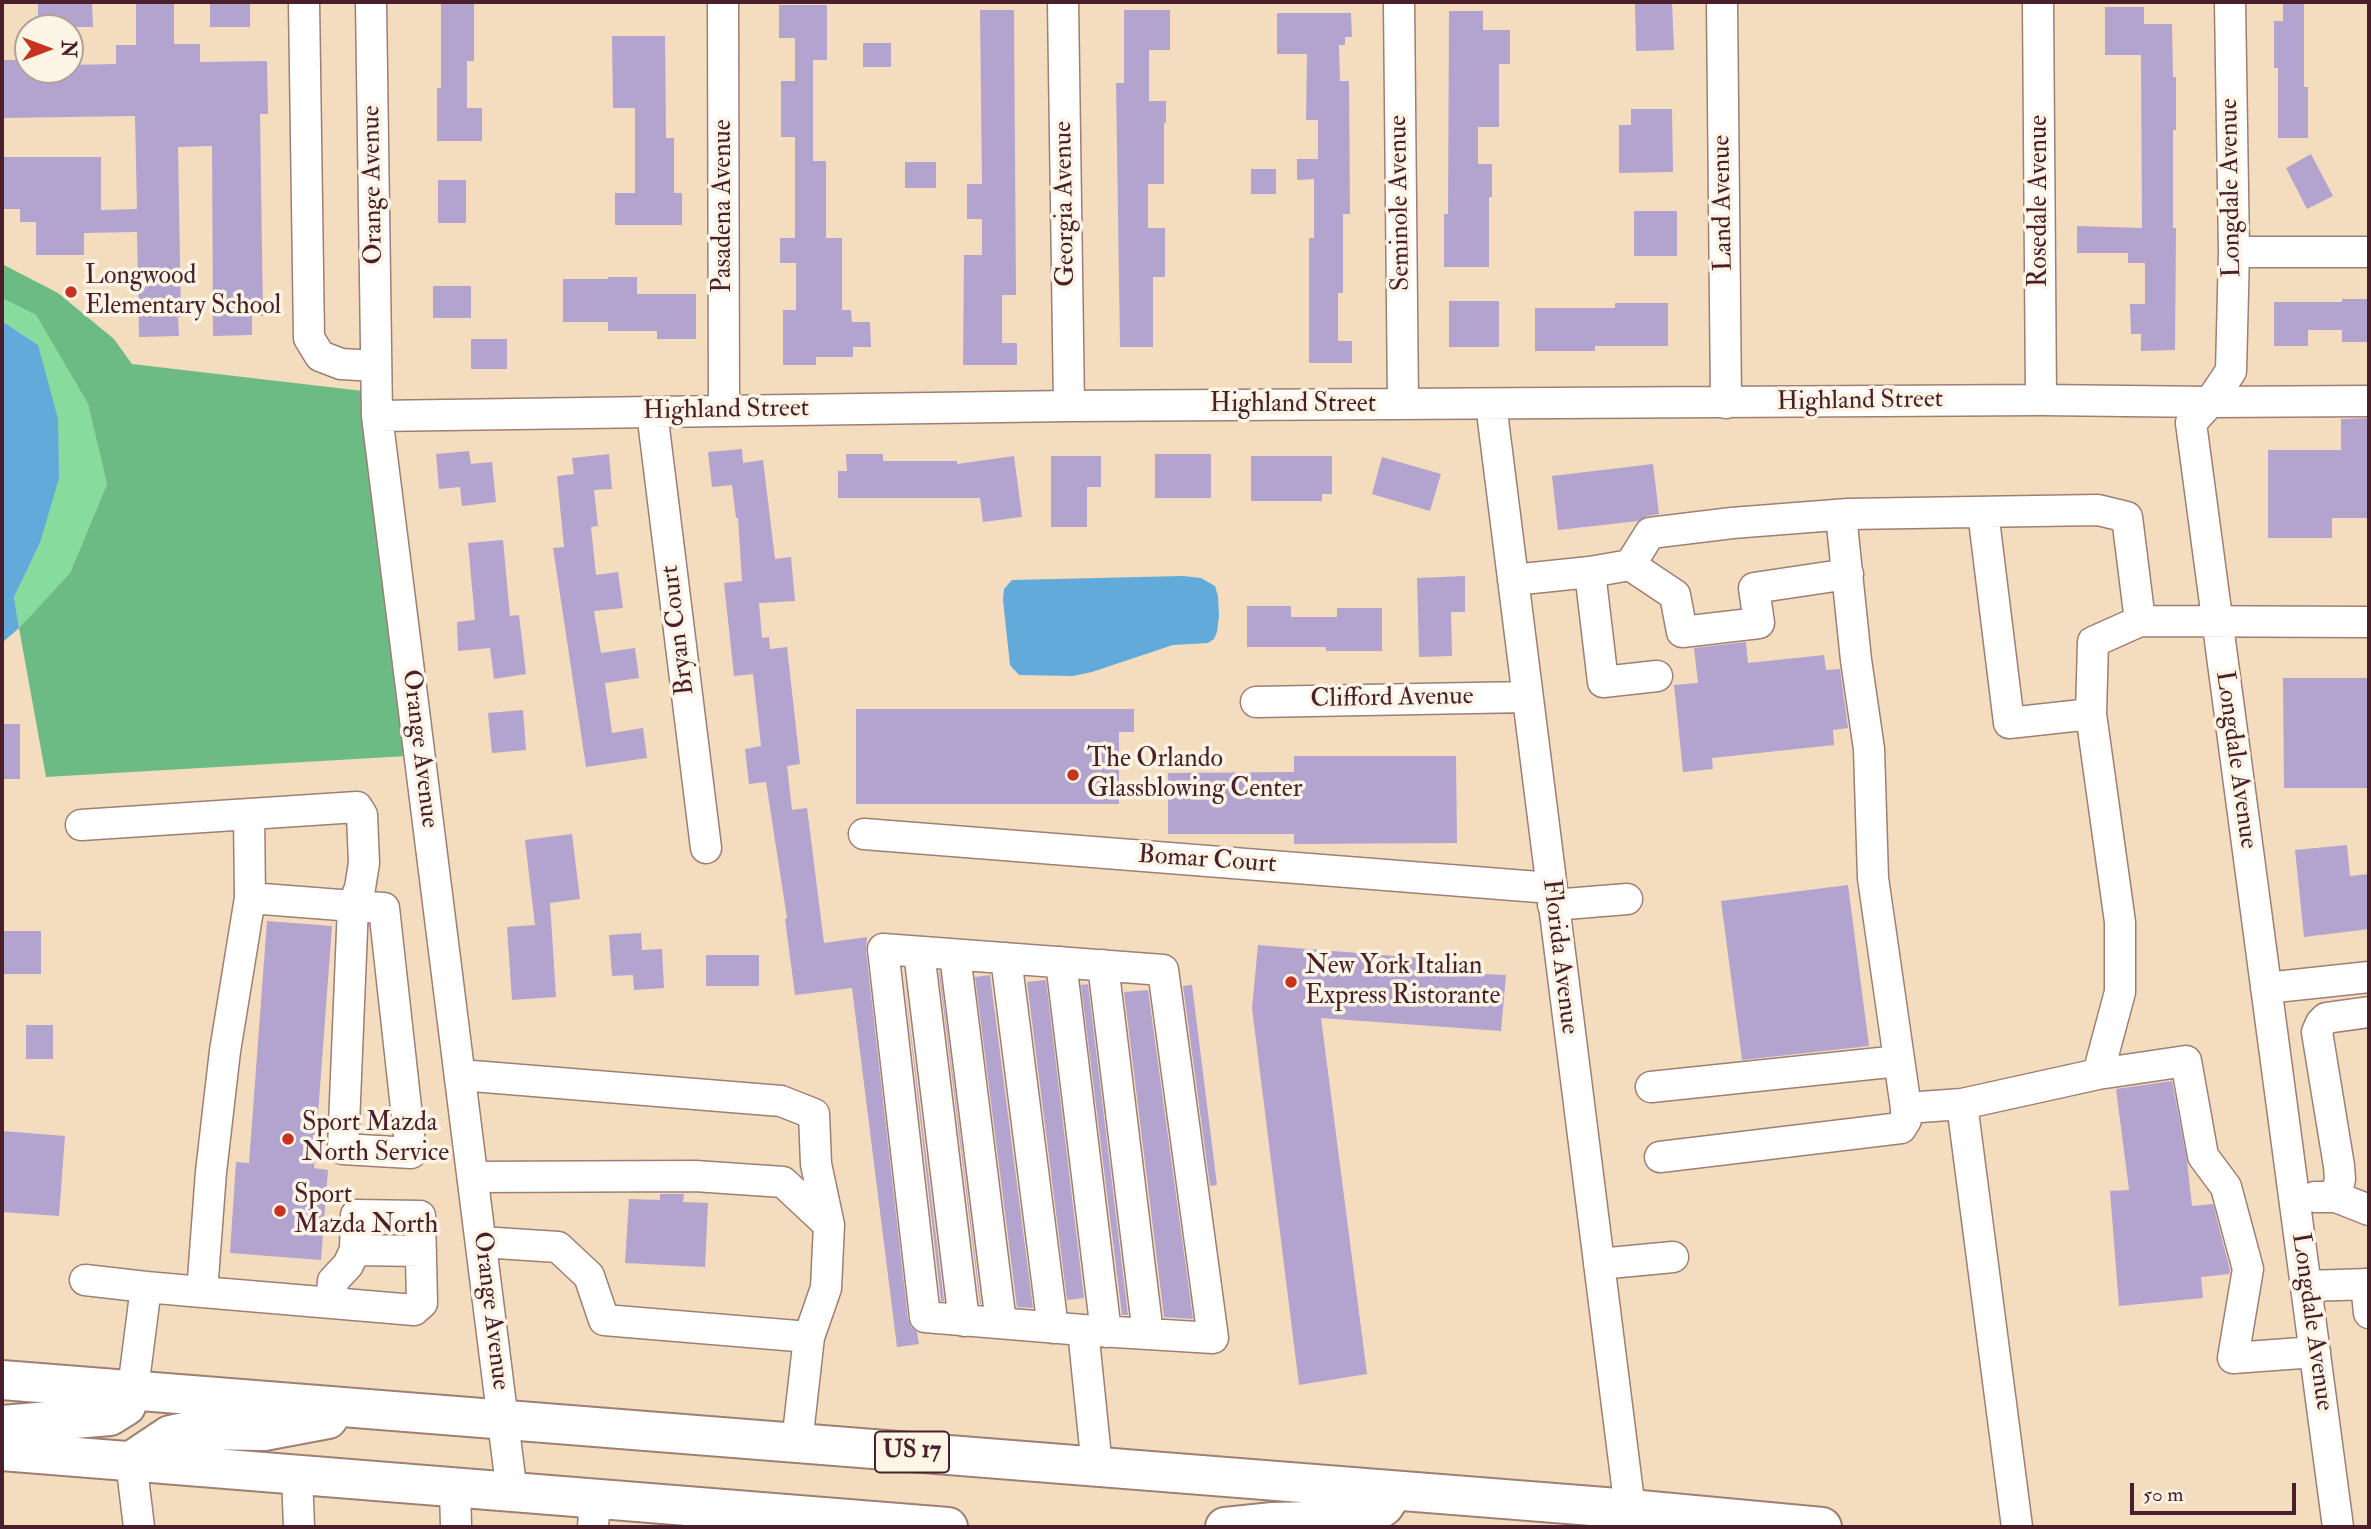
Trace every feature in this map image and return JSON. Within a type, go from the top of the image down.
[{"type":"main road","name":"US 17","points":[[2,1380],[1630,1509],[1822,1527]]},
{"type":"main road","points":[[2,1425],[110,1416],[126,1406],[133,1389]]},
{"type":"main road","points":[[131,1461],[170,1435],[193,1430],[264,1431],[371,1410]]},
{"type":"main road","points":[[2,1451],[512,1493],[594,1513],[948,1527]]},
{"type":"main road","points":[[1225,1527],[1273,1522],[1352,1520],[1372,1515],[1384,1506],[1394,1491]]},
{"type":"street","points":[[303,2],[309,338],[320,356],[341,364],[376,366]]},
{"type":"street","name":"Orange Avenue","points":[[371,2],[377,416],[512,1493]]},
{"type":"street","name":"Pasadena Avenue","points":[[723,2],[724,411]]},
{"type":"street","name":"Georgia Avenue","points":[[1063,2],[1069,406]]},
{"type":"street","name":"Seminole Avenue","points":[[1399,2],[1404,404]]},
{"type":"street","name":"Land Avenue","points":[[1722,2],[1726,403]]},
{"type":"street","name":"Rosedale Avenue","points":[[2038,2],[2041,400]]},
{"type":"street","name":"Longdale Avenue","points":[[2230,2],[2234,252],[2231,371],[2210,402],[2191,423],[2338,1527]]},
{"type":"street","points":[[2234,252],[2369,251]]},
{"type":"street","name":"Highland Street","points":[[377,416],[1069,406],[2041,400],[2369,401]]},
{"type":"street","name":"Florida Avenue","points":[[1491,404],[1630,1509]]},
{"type":"street","name":"Bryan Court","points":[[653,412],[706,848]]},
{"type":"street","points":[[1630,565],[1650,533],[1731,523],[1841,514],[2098,510],[2127,517],[2140,621]]},
{"type":"street","points":[[1983,512],[2009,723],[2091,714]]},
{"type":"street","points":[[1660,1157],[1901,1128],[1906,1120],[1873,878],[1869,748],[1856,660],[1841,514]]},
{"type":"street","points":[[1513,580],[1630,565],[1675,595],[1682,632],[1759,623],[1754,588],[1848,574]]},
{"type":"street","points":[[1590,572],[1603,682],[1657,676]]},
{"type":"street","points":[[2098,1074],[2120,992],[2120,922],[2091,714],[2093,642],[2140,621],[2369,622]]},
{"type":"street","name":"Clifford Avenue","points":[[1256,702],[1527,697]]},
{"type":"street","points":[[81,825],[357,807],[362,815],[364,863],[360,888],[353,906],[343,1149],[411,1153],[384,908],[353,906],[250,898]]},
{"type":"street","points":[[202,1292],[211,1172],[225,1051],[250,898],[249,814]]},
{"type":"street","name":"Bomar Court","points":[[864,834],[1552,896],[1627,899]]},
{"type":"street","points":[[883,949],[955,955],[1163,970],[1213,1338],[925,1317],[883,949]]},
{"type":"street","points":[[955,955],[1001,1324]]},
{"type":"street","points":[[1006,958],[1053,1328]]},
{"type":"street","points":[[1060,962],[1094,1331],[1097,1467]]},
{"type":"street","points":[[1103,965],[1148,1334]]},
{"type":"street","points":[[2266,988],[2369,977]]},
{"type":"street","points":[[2336,1197],[2340,1180],[2339,1166],[2317,1032],[2326,1018],[2369,1012]]},
{"type":"street","points":[[1651,1087],[1899,1061]]},
{"type":"street","points":[[1906,1108],[1962,1104],[2098,1074],[2186,1061],[2203,1156],[2226,1187],[2248,1269],[2233,1358],[2315,1352]]},
{"type":"street","points":[[460,1076],[781,1101],[814,1114],[816,1164],[829,1225],[826,1288],[809,1337],[797,1443]]},
{"type":"street","points":[[1962,1104],[2017,1527]]},
{"type":"street","points":[[473,1177],[695,1176],[783,1182],[829,1225]]},
{"type":"street","points":[[2294,1198],[2336,1197],[2369,1210]]},
{"type":"street","points":[[85,1280],[146,1287],[202,1292],[331,1303],[414,1310],[422,1303],[420,1216],[356,1214],[355,1250],[348,1265],[333,1281],[331,1303]]},
{"type":"street","points":[[481,1242],[558,1247],[589,1276],[604,1320],[809,1337]]},
{"type":"street","points":[[1599,1264],[1672,1256]]},
{"type":"street","points":[[2306,1286],[2368,1294]]},
{"type":"street","points":[[133,1389],[146,1287]]},
{"type":"street","points":[[131,1461],[139,1527]]},
{"type":"street","points":[[297,1475],[299,1527]]},
{"type":"street","points":[[455,1488],[456,1527]]},
{"type":"green space","points":[[2,264],[58,293],[114,339],[132,364],[363,391],[407,756],[46,777],[19,628],[70,573],[107,484],[88,404],[36,315],[2,298]]},
{"type":"green space","points":[[2,298],[36,315],[88,404],[107,484],[70,573],[19,628],[14,597],[40,543],[38,345],[2,321]]},
{"type":"water","points":[[2,321],[38,345],[58,419],[59,478],[40,543],[14,597],[19,628],[2,643]]},
{"type":"water","points":[[1183,576],[1201,578],[1215,586],[1219,616],[1217,632],[1214,639],[1208,643],[1173,645],[1073,676],[1019,675],[1010,665],[1003,600],[1004,589],[1012,580]]},
{"type":"building","points":[[38,2],[92,2],[93,27],[84,27],[84,14],[38,14]]},
{"type":"building","points":[[136,2],[174,2],[174,44],[200,44],[200,62],[267,61],[268,114],[260,114],[263,316],[252,316],[252,335],[213,336],[212,146],[178,147],[181,317],[178,317],[179,336],[139,337],[137,232],[84,233],[84,255],[36,255],[36,222],[20,222],[20,209],[2,209],[2,157],[101,157],[101,210],[137,209],[135,116],[2,118],[2,60],[14,60],[14,84],[84,84],[84,65],[116,64],[116,45],[136,45]]},
{"type":"building","points":[[210,2],[250,2],[250,27],[210,27]]},
{"type":"building","points":[[441,2],[474,2],[474,61],[467,61],[467,108],[482,108],[482,141],[437,141],[437,88],[441,88]]},
{"type":"building","points":[[1635,2],[1672,2],[1674,50],[1636,51]]},
{"type":"building","points":[[2283,2],[2304,2],[2304,87],[2308,87],[2308,138],[2278,138],[2278,68],[2274,68],[2274,21],[2283,21]]},
{"type":"building","points":[[779,5],[827,5],[827,60],[813,60],[813,161],[826,161],[826,238],[842,238],[842,310],[851,310],[852,322],[870,322],[871,347],[853,347],[853,357],[816,357],[816,365],[783,365],[783,310],[796,310],[796,263],[780,263],[780,238],[795,238],[795,137],[781,137],[781,81],[795,81],[795,38],[779,38]]},
{"type":"building","points":[[2105,7],[2144,7],[2144,24],[2172,24],[2173,77],[2176,77],[2176,130],[2173,130],[2173,228],[2176,228],[2175,350],[2141,351],[2141,334],[2131,334],[2130,304],[2145,304],[2145,263],[2128,263],[2128,253],[2077,253],[2077,226],[2142,228],[2141,55],[2105,55]]},
{"type":"building","points":[[980,10],[1014,10],[1016,295],[1002,295],[1002,343],[1017,343],[1017,365],[963,365],[964,255],[982,255],[982,219],[967,219],[967,184],[982,184]]},
{"type":"building","points":[[1124,10],[1170,10],[1170,50],[1149,50],[1149,101],[1166,101],[1164,184],[1148,184],[1148,228],[1165,228],[1165,277],[1153,277],[1153,347],[1120,347],[1116,83],[1124,83]]},
{"type":"building","points":[[1449,11],[1483,11],[1483,30],[1510,30],[1510,64],[1499,64],[1499,127],[1478,127],[1478,164],[1492,164],[1489,267],[1444,267],[1444,214],[1448,214]]},
{"type":"building","points":[[1277,13],[1351,13],[1352,37],[1345,37],[1345,45],[1339,45],[1340,81],[1349,81],[1350,214],[1343,214],[1343,293],[1338,293],[1338,341],[1352,341],[1352,363],[1309,363],[1309,238],[1314,238],[1314,179],[1297,180],[1297,159],[1318,159],[1318,120],[1306,120],[1307,54],[1277,54]]},
{"type":"building","points":[[612,36],[665,36],[666,138],[674,138],[674,193],[682,193],[682,225],[615,225],[615,193],[635,193],[635,108],[613,108]]},
{"type":"building","points":[[863,43],[891,43],[891,67],[863,67]]},
{"type":"building","points":[[1631,109],[1672,109],[1673,172],[1619,173],[1619,125],[1631,125]]},
{"type":"building","points":[[2311,154],[2333,196],[2307,209],[2286,168]]},
{"type":"building","points":[[905,162],[936,162],[936,188],[905,188]]},
{"type":"building","points":[[1251,169],[1276,169],[1276,194],[1251,194]]},
{"type":"building","points":[[438,180],[466,180],[466,223],[438,223]]},
{"type":"building","points":[[1634,211],[1677,211],[1677,256],[1634,256]]},
{"type":"building","points":[[637,277],[637,294],[696,294],[696,339],[657,339],[657,331],[608,331],[608,322],[563,322],[563,279]]},
{"type":"building","points":[[433,286],[471,286],[471,318],[433,318]]},
{"type":"building","points":[[2342,299],[2369,299],[2369,342],[2342,342],[2342,330],[2308,330],[2308,346],[2274,346],[2274,302],[2342,302]]},
{"type":"building","points":[[1449,301],[1499,301],[1499,347],[1449,347]]},
{"type":"building","points":[[1615,303],[1668,303],[1668,346],[1595,346],[1595,351],[1535,351],[1535,308],[1615,308]]},
{"type":"building","points":[[471,339],[507,339],[507,369],[471,369]]},
{"type":"building","points":[[2369,418],[2369,518],[2332,518],[2332,538],[2268,538],[2268,450],[2341,450],[2341,419]]},
{"type":"building","points":[[742,449],[743,463],[763,460],[775,559],[791,557],[795,601],[759,603],[762,638],[769,637],[770,649],[787,647],[800,764],[787,766],[792,810],[807,808],[824,943],[867,937],[866,951],[908,1319],[917,1332],[919,1344],[897,1347],[852,988],[795,995],[787,918],[766,782],[749,784],[745,749],[761,746],[753,674],[734,676],[724,583],[742,581],[738,518],[732,485],[712,487],[708,452]]},
{"type":"building","points":[[469,451],[471,464],[492,462],[496,502],[462,506],[460,487],[439,489],[436,454]]},
{"type":"building","points":[[609,454],[612,489],[594,490],[598,526],[591,527],[596,575],[618,572],[623,608],[594,611],[601,653],[635,648],[639,678],[605,683],[612,733],[643,728],[647,758],[586,767],[553,548],[564,547],[557,476],[574,474],[572,458]]},
{"type":"building","points":[[846,454],[883,454],[883,461],[957,461],[957,464],[1014,456],[1022,517],[983,522],[980,498],[838,498],[838,471],[847,471]]},
{"type":"building","points":[[1155,454],[1211,454],[1211,498],[1155,498]]},
{"type":"building","points":[[1051,456],[1101,456],[1101,487],[1087,487],[1087,527],[1051,527]]},
{"type":"building","points":[[1251,456],[1332,456],[1332,494],[1322,494],[1322,501],[1251,501]]},
{"type":"building","points":[[1382,457],[1441,474],[1430,511],[1372,494]]},
{"type":"building","points":[[1653,464],[1659,514],[1638,521],[1558,530],[1552,476]]},
{"type":"building","points":[[503,540],[510,616],[519,615],[526,674],[494,679],[490,648],[458,651],[457,622],[475,620],[468,543]]},
{"type":"building","points":[[1465,576],[1465,612],[1451,612],[1452,656],[1419,657],[1417,578]]},
{"type":"building","points":[[1247,606],[1291,606],[1291,617],[1337,617],[1337,608],[1382,608],[1382,651],[1326,651],[1326,647],[1247,647]]},
{"type":"building","points":[[1746,642],[1748,663],[1824,655],[1826,670],[1840,669],[1848,728],[1833,730],[1834,745],[1712,758],[1713,769],[1683,772],[1674,685],[1698,683],[1694,648]]},
{"type":"building","points":[[2283,678],[2369,678],[2369,788],[2284,788]]},
{"type":"building","points":[[856,709],[1134,709],[1134,732],[1119,732],[1119,804],[856,804]]},
{"type":"building","points":[[523,710],[526,750],[492,753],[488,713]]},
{"type":"building","points":[[2,724],[20,724],[20,779],[2,779]]},
{"type":"building","points":[[1294,756],[1456,756],[1457,843],[1294,844],[1294,834],[1168,834],[1168,773],[1294,772]]},
{"type":"building","points":[[572,834],[580,899],[550,903],[556,997],[512,1000],[507,927],[535,925],[525,840]]},
{"type":"building","points":[[2347,845],[2350,876],[2369,874],[2369,929],[2304,937],[2295,850]]},
{"type":"building","points":[[1848,885],[1869,1046],[1742,1060],[1721,901]]},
{"type":"building","points":[[267,921],[332,926],[314,1168],[328,1170],[321,1260],[230,1253],[236,1162],[249,1163]]},
{"type":"building","points":[[2,931],[41,931],[41,974],[2,974]]},
{"type":"building","points":[[641,933],[642,950],[662,949],[664,988],[634,990],[633,975],[612,976],[609,935]]},
{"type":"building","points":[[1258,945],[1482,963],[1482,974],[1506,975],[1501,1031],[1321,1018],[1367,1374],[1299,1385],[1252,1008]]},
{"type":"building","points":[[706,955],[759,955],[759,986],[706,986]]},
{"type":"building","points":[[903,969],[944,1301],[941,1301]]},
{"type":"building","points":[[940,972],[981,1304],[980,1304]]},
{"type":"building","points":[[990,975],[1033,1308],[1017,1307],[975,977]]},
{"type":"building","points":[[1046,980],[1084,1298],[1067,1300],[1027,982]]},
{"type":"building","points":[[1088,984],[1128,1315],[1122,1315],[1081,985]]},
{"type":"building","points":[[1192,985],[1217,1185],[1210,1186],[1183,986]]},
{"type":"building","points":[[1148,990],[1193,1319],[1164,1317],[1124,992]]},
{"type":"building","points":[[26,1025],[53,1025],[53,1059],[26,1059]]},
{"type":"building","points":[[2172,1081],[2187,1161],[2192,1206],[2213,1204],[2230,1270],[2229,1274],[2201,1277],[2203,1298],[2119,1306],[2110,1191],[2129,1190],[2116,1089]]},
{"type":"building","points":[[2,1131],[65,1136],[59,1216],[2,1212]]},
{"type":"building","points":[[660,1194],[684,1194],[683,1202],[708,1203],[705,1267],[625,1263],[629,1199],[660,1200]]},
{"type":"place","name":"Longwood Elementary School","points":[[71,292]]},
{"type":"place","name":"The Orlando Glassblowing Center","points":[[1073,775]]},
{"type":"place","name":"New York Italian Express Ristorante","points":[[1291,982]]},
{"type":"place","name":"Sport Mazda North Service","points":[[288,1139]]},
{"type":"place","name":"Sport Mazda North","points":[[280,1211]]}]
